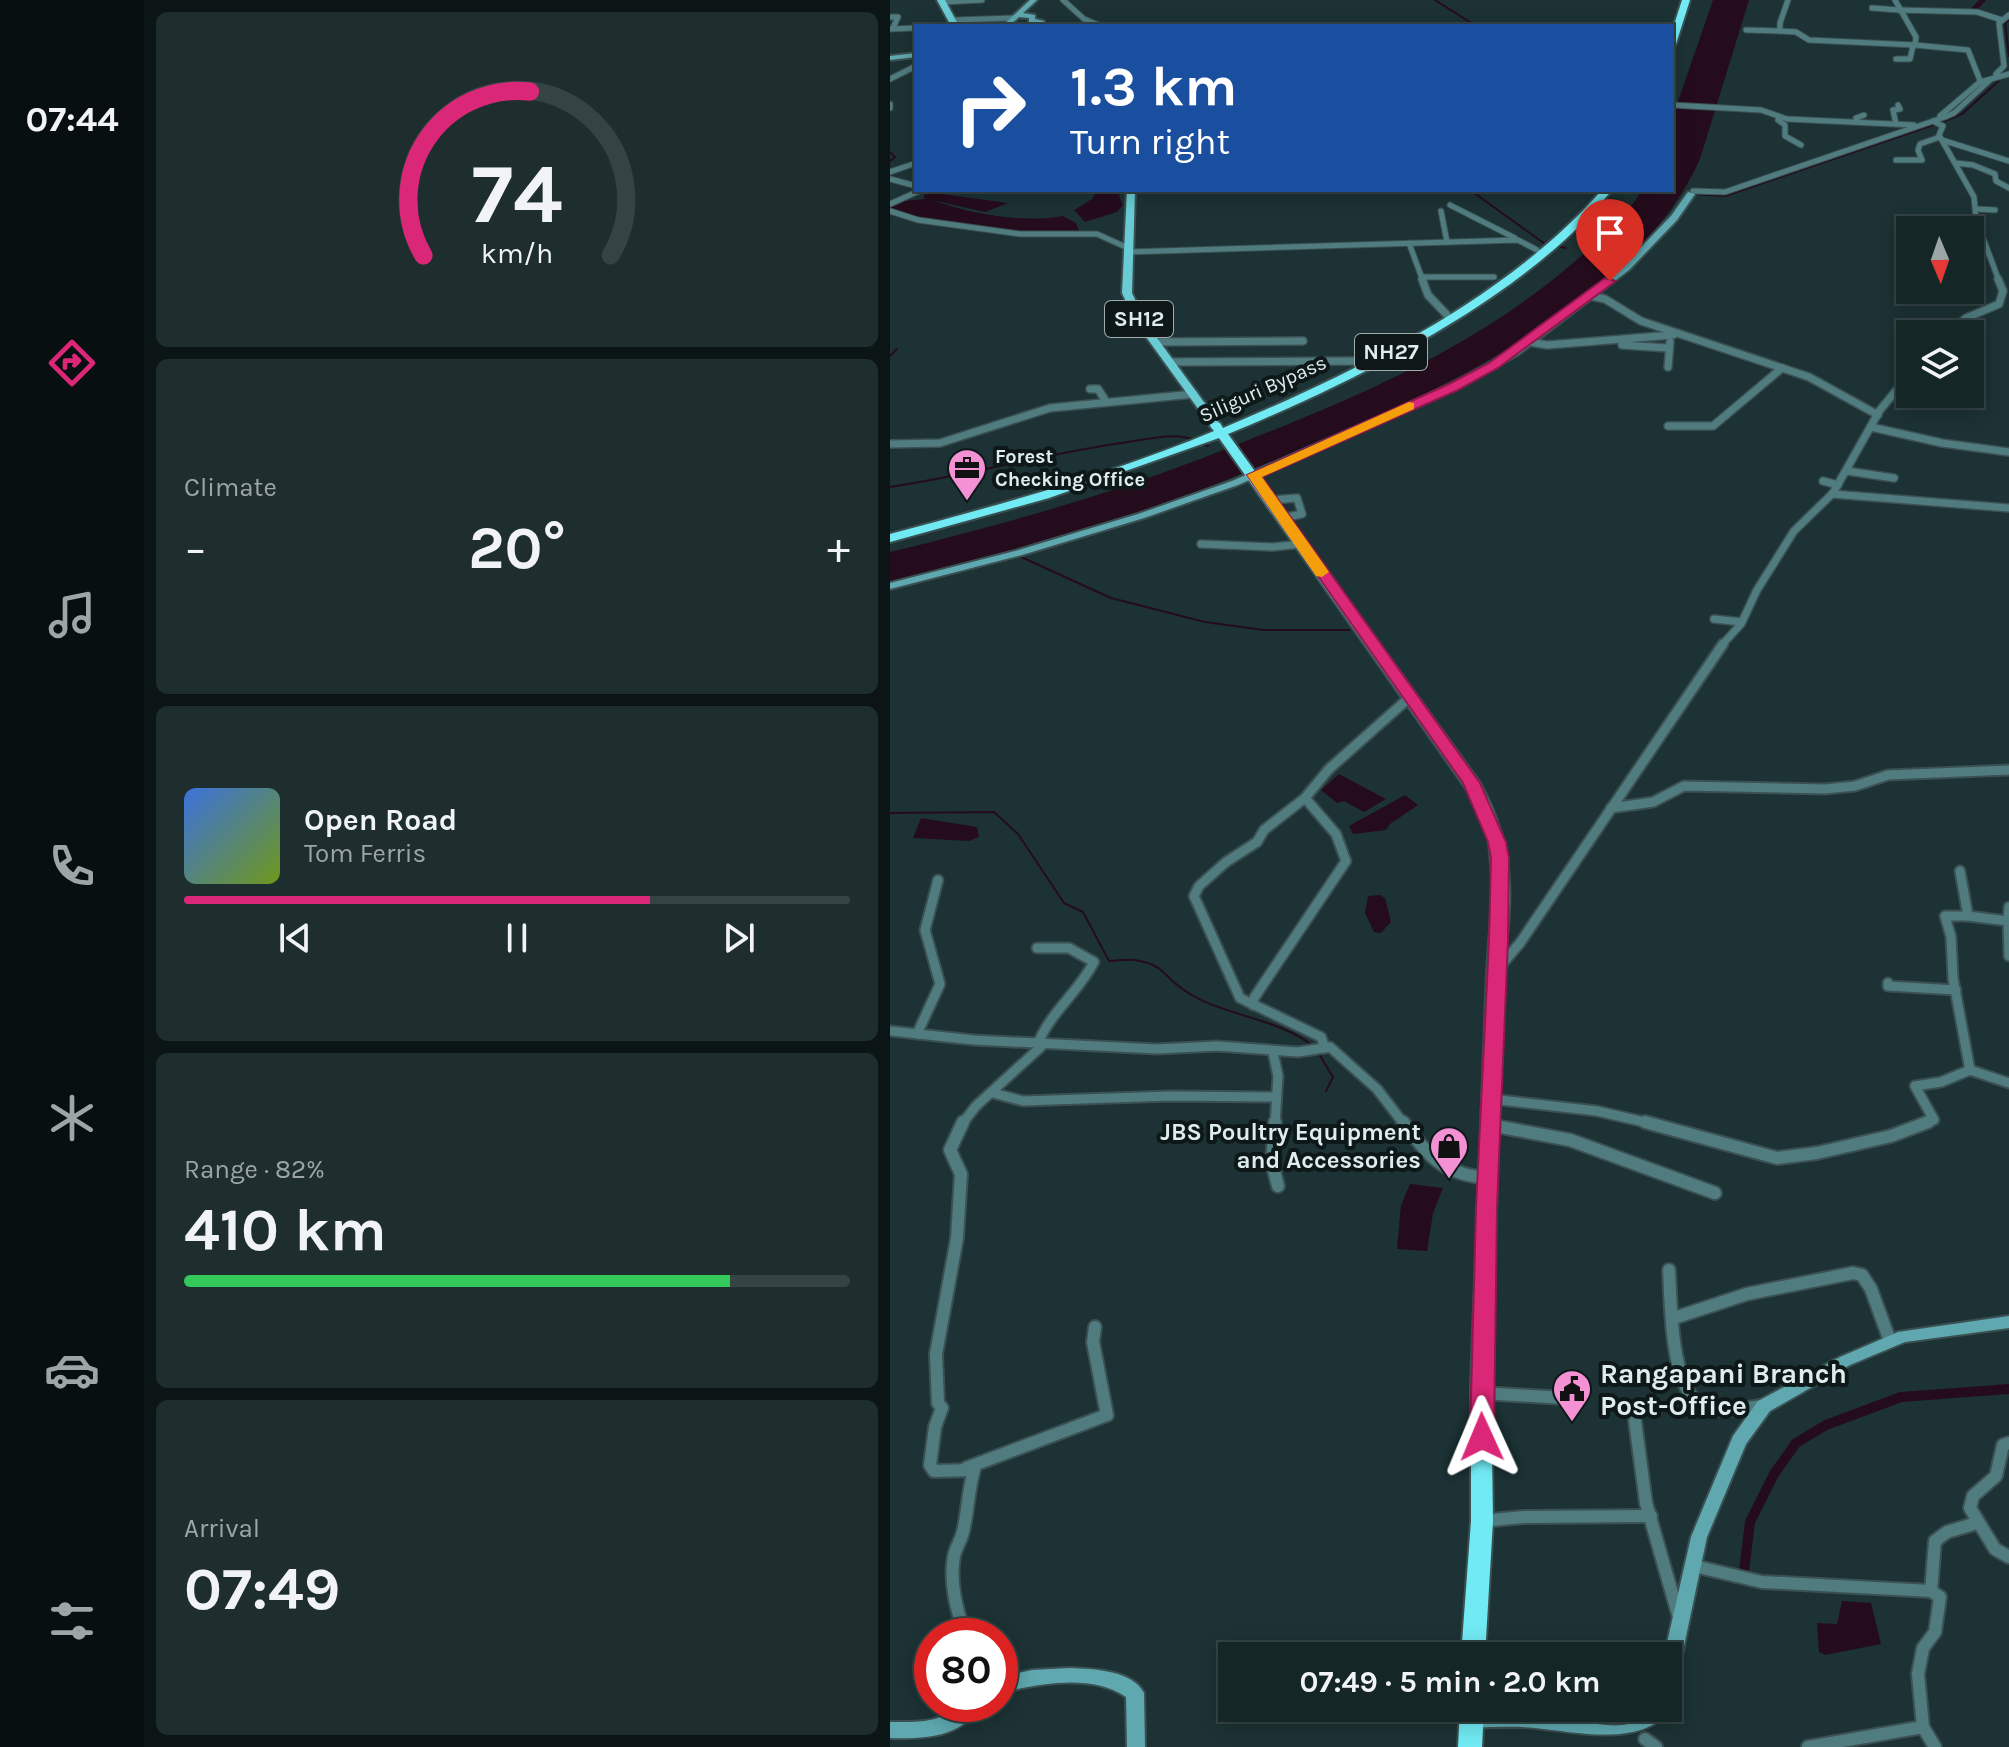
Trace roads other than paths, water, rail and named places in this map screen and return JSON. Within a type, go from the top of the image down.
[{"type":"highway","points":[[1670,24],[1677,0]]},
{"type":"highway","points":[[1674,38],[1686,0]]},
{"type":"highway","name":"NH27","points":[[1218,429],[1363,361],[1447,315],[1546,246],[1595,192]]},
{"type":"highway","name":"Siliguri Bypass","points":[[890,536],[1091,479],[1313,391],[1423,335],[1484,296],[1546,246],[1605,192]]},
{"type":"highway","points":[[1218,429],[1472,783],[1497,842],[1500,858],[1481,1393],[1482,1521],[1474,1642]]},
{"type":"highway","points":[[1470,1747],[1472,1722]]},
{"type":"main road","points":[[944,3],[954,23]]},
{"type":"main road","name":"SH12","points":[[1131,192],[1127,293],[1154,342],[1218,429]]},
{"type":"street","points":[[944,3],[982,0]]},
{"type":"street","points":[[1007,24],[1034,0]]},
{"type":"street","points":[[1065,1],[1076,0]]},
{"type":"street","points":[[1780,31],[1780,19],[1788,7],[1788,0]]},
{"type":"street","points":[[1895,0],[1916,37],[1910,59],[1896,59]]},
{"type":"street","points":[[1065,1],[1084,19],[1096,24]]},
{"type":"street","points":[[944,3],[969,6]]},
{"type":"street","points":[[1872,8],[2009,14]]},
{"type":"street","points":[[1987,14],[2002,20]]},
{"type":"street","points":[[2003,74],[1998,30],[2009,14]]},
{"type":"street","points":[[954,23],[1033,16],[1031,21],[1042,24]]},
{"type":"street","points":[[890,17],[898,17],[892,28],[914,28]]},
{"type":"street","points":[[1746,30],[1798,33],[1809,40],[1968,50],[1981,83]]},
{"type":"street","points":[[891,58],[914,55]]},
{"type":"street","points":[[890,79],[914,67]]},
{"type":"street","points":[[1982,74],[2003,74]]},
{"type":"street","points":[[1932,121],[1946,111],[1960,94],[2003,74]]},
{"type":"street","points":[[890,586],[1017,554],[1141,516],[1253,474],[1454,387],[1530,342],[1591,296],[1650,245],[1692,193],[1725,192],[1954,113],[1990,80]]},
{"type":"street","points":[[1674,105],[1761,110],[1777,117],[1919,125]]},
{"type":"street","points":[[1896,124],[1893,110],[1900,109],[1898,105]]},
{"type":"street","points":[[1858,122],[1856,118],[1864,115]]},
{"type":"street","points":[[1777,117],[1779,123],[1785,125],[1785,136],[1801,145]]},
{"type":"street","points":[[1932,121],[1942,125],[1941,138],[1947,153],[1956,163],[1974,197],[1980,232],[2002,286],[2001,302],[1994,310],[1965,320]]},
{"type":"street","points":[[1896,160],[1922,160],[1920,144],[1941,138],[2009,161]]},
{"type":"street","points":[[1956,163],[1985,168],[1995,174],[1996,181],[2009,188]]},
{"type":"street","points":[[890,172],[914,164]]},
{"type":"street","points":[[890,179],[914,185]]},
{"type":"street","points":[[890,204],[917,192]]},
{"type":"street","points":[[1450,205],[1518,240]]},
{"type":"street","points":[[1976,209],[1995,210]]},
{"type":"street","points":[[890,211],[918,220],[1020,234],[1097,234],[1128,250],[1289,250],[1518,240],[1546,246]]},
{"type":"street","points":[[1441,211],[1447,242]]},
{"type":"street","points":[[1409,243],[1428,295],[1447,315]]},
{"type":"street","points":[[1422,277],[1494,277]]},
{"type":"street","points":[[1591,296],[1605,299],[1641,321],[1676,335],[1809,377],[1878,415]]},
{"type":"street","points":[[1530,342],[1547,345],[1676,335]]},
{"type":"street","points":[[1668,367],[1668,348],[1676,335]]},
{"type":"street","points":[[1154,342],[1303,341]]},
{"type":"street","points":[[1588,341],[1668,348]]},
{"type":"street","points":[[1171,362],[1363,361]]},
{"type":"street","points":[[1668,426],[1713,426],[1782,368]]},
{"type":"street","points":[[1090,389],[1098,389],[1105,400]]},
{"type":"street","points":[[1495,972],[1508,960],[1721,646],[1742,622],[1757,590],[1794,531],[1832,494],[1878,415],[1896,392]]},
{"type":"street","points":[[890,444],[940,443],[1050,408],[1105,400],[1194,394]]},
{"type":"street","points":[[1871,427],[1942,443],[2009,452]]},
{"type":"street","points":[[1847,471],[1894,478]]},
{"type":"street","points":[[1823,481],[1838,485]]},
{"type":"street","points":[[1832,494],[1940,505],[2009,508]]},
{"type":"street","points":[[1271,500],[1297,498],[1302,514],[1282,518]]},
{"type":"street","points":[[1201,544],[1273,547],[1301,544]]},
{"type":"street","points":[[1714,619],[1742,622]]},
{"type":"street","points":[[1325,1048],[1321,1037],[1240,998],[1194,896],[1199,886],[1226,862],[1257,842],[1264,830],[1305,798],[1329,769],[1410,697]]},
{"type":"street","points":[[1611,808],[1653,802],[1684,786],[1825,789],[1855,786],[1888,775],[2009,770]]},
{"type":"street","points":[[1253,1005],[1254,998],[1346,861],[1344,848],[1336,835],[1305,798]]},
{"type":"street","points":[[1960,871],[1968,916]]},
{"type":"street","points":[[917,1034],[940,984],[925,930],[938,880]]},
{"type":"street","points":[[2009,907],[2009,956]]},
{"type":"street","points":[[1970,1070],[1945,916],[2008,921]]},
{"type":"street","points":[[1037,948],[1069,948],[1094,962],[1085,981],[1045,1025],[1042,1042],[961,1121],[950,1150],[961,1174],[957,1238],[936,1354],[935,1379],[939,1389],[938,1403],[942,1408],[935,1427],[930,1465],[934,1471],[966,1468],[1107,1415],[1093,1342],[1095,1327]]},
{"type":"street","points":[[1888,983],[1888,986],[1956,990]]},
{"type":"street","points":[[890,1031],[974,1040],[1157,1049],[1217,1046],[1298,1052],[1325,1048],[1342,1055],[1377,1089],[1431,1158],[1462,1176],[1488,1178]]},
{"type":"street","points":[[1273,1052],[1278,1076],[1275,1097],[1278,1110],[1272,1163],[1278,1186]]},
{"type":"street","points":[[1491,1099],[1597,1111],[1664,1126],[1769,1156],[1790,1158],[1891,1136],[1908,1127],[1934,1120],[1915,1086],[1941,1082],[1970,1070],[2009,1083]]},
{"type":"street","points":[[993,1093],[1023,1101],[1170,1096],[1275,1097]]},
{"type":"street","points":[[1490,1125],[1570,1140],[1715,1193]]},
{"type":"street","points":[[1669,1270],[1680,1370],[1693,1400],[1703,1407],[1764,1406],[1845,1361],[1890,1341],[1923,1331],[2009,1322]]},
{"type":"street","points":[[1674,1318],[1747,1294],[1853,1273],[1862,1275],[1871,1289],[1890,1341]]},
{"type":"street","points":[[1481,1393],[1564,1398]]},
{"type":"street","points":[[1676,1642],[1699,1537],[1733,1455],[1764,1406]]},
{"type":"street","points":[[1635,1421],[1643,1483],[1680,1621]]},
{"type":"street","points":[[2009,1443],[2003,1445],[1998,1473],[1988,1487],[1973,1496],[1970,1508],[1995,1549],[2009,1557]]},
{"type":"street","points":[[959,1618],[952,1573],[955,1552],[963,1533],[966,1496],[973,1480],[974,1470],[966,1468]]},
{"type":"street","points":[[1482,1521],[1549,1515],[1620,1519],[1651,1516]]},
{"type":"street","points":[[1931,1591],[1935,1541],[1947,1532],[1977,1523]]},
{"type":"street","points":[[1694,1566],[1762,1582],[1931,1591],[1940,1597],[1935,1632],[1923,1648],[1918,1674],[1923,1727],[1935,1747]]},
{"type":"street","points":[[1018,1683],[1068,1677],[1101,1678],[1126,1684],[1135,1693],[1136,1747]]},
{"type":"street","points":[[890,1730],[936,1729],[956,1722]]},
{"type":"street","points":[[1543,1722],[1554,1723],[1586,1737],[1651,1743],[1659,1722]]},
{"type":"street","points":[[1808,1747],[1837,1740],[1873,1742],[1923,1727]]},
{"type":"waterway","points":[[1435,0],[1473,24]]},
{"type":"waterway","points":[[1972,11],[1983,0]]},
{"type":"waterway","points":[[2009,20],[2005,23],[2009,56]]},
{"type":"waterway","points":[[1942,122],[1962,114],[2003,77]]},
{"type":"waterway","points":[[1694,194],[1725,196],[1936,124]]},
{"type":"waterway","points":[[890,152],[895,157],[890,161]]},
{"type":"waterway","points":[[1473,192],[1545,244]]},
{"type":"waterway","points":[[1556,246],[1566,248]]},
{"type":"waterway","points":[[890,356],[897,349]]},
{"type":"waterway","points":[[890,487],[1153,438],[1170,436],[1195,440]]},
{"type":"waterway","points":[[1200,443],[1208,446]]},
{"type":"waterway","points":[[1019,556],[1111,598],[1205,622],[1264,630],[1349,630]]},
{"type":"waterway","points":[[890,813],[994,812],[1018,834],[1064,903],[1083,912],[1109,961],[1133,960],[1152,965],[1191,995],[1280,1028],[1313,1046]]},
{"type":"waterway","points":[[1319,1054],[1333,1077],[1326,1091]]},
{"type":"waterway","points":[[1743,1579],[1750,1522],[1774,1474],[1796,1443],[1826,1425],[1901,1397],[2009,1389]]},
{"type":"place","name":"Forest Checking Office","points":[[967,502]]},
{"type":"place","name":"JBS Poultry Equipment and Accessories","points":[[1449,1180]]},
{"type":"place","name":"Rangapani Branch Post-Office","points":[[1572,1423]]}]
